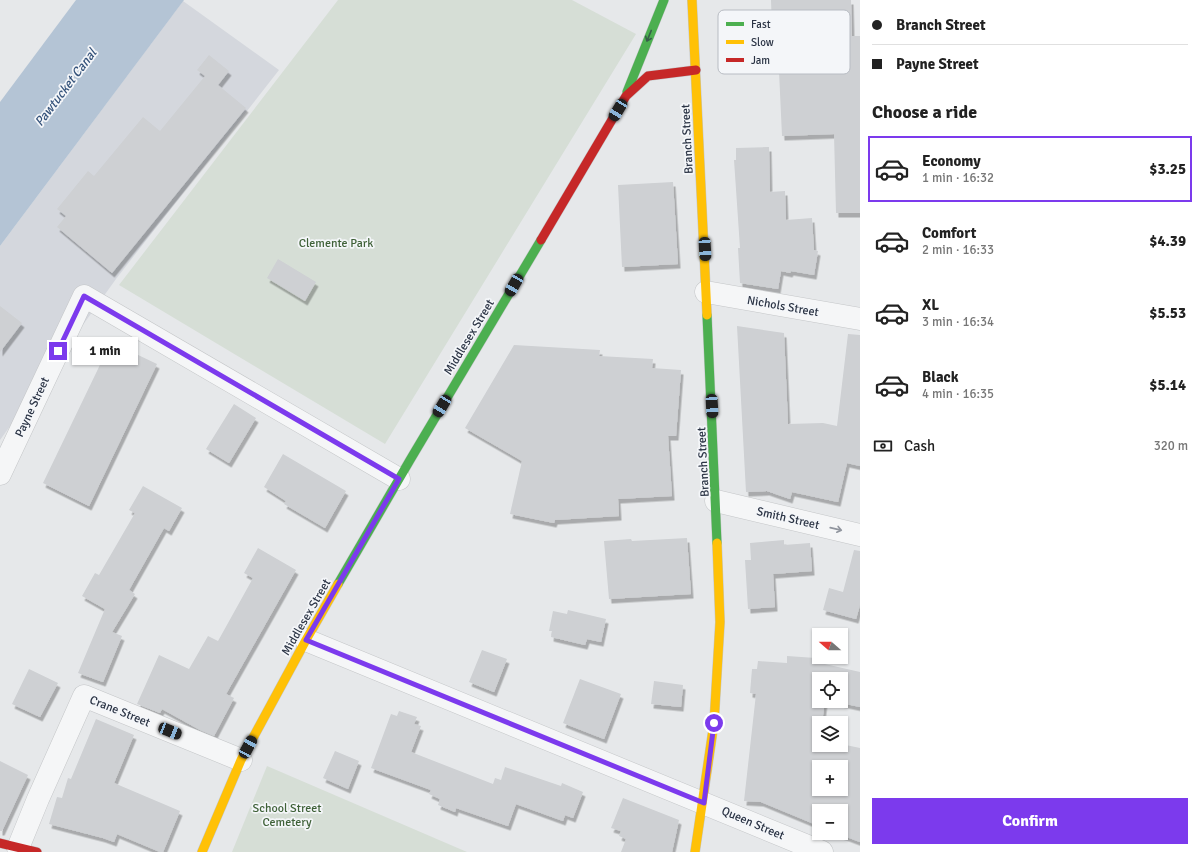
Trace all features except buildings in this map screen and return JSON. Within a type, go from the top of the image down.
[{"type":"main road","points":[[626,96],[664,0]]},
{"type":"main road","points":[[692,0],[696,70]]},
{"type":"main road","name":"Middlesex Street","points":[[202,852],[241,760],[306,640],[399,479],[626,96],[648,76],[696,70]]},
{"type":"main road","name":"Branch Street","points":[[695,852],[704,803],[714,723],[720,622],[716,500],[696,70]]},
{"type":"street","name":"Nichols Street","points":[[706,292],[860,319]]},
{"type":"street","name":"Payne Street","points":[[0,474],[84,296],[399,479]]},
{"type":"street","name":"Smith Street","points":[[716,500],[860,535]]},
{"type":"street","name":"Queen Street","points":[[306,640],[822,852]]},
{"type":"street","name":"Crane Street","points":[[19,848],[38,799],[84,696],[241,760]]},
{"type":"shaded area","points":[[183,1],[279,70],[116,279],[0,440],[0,246]]},
{"type":"green space","name":"Clemente Park","points":[[338,0],[572,0],[636,34],[385,444],[119,285]]},
{"type":"green space","name":"School Street Cemetery","points":[[267,766],[467,852],[232,852]]},
{"type":"water","name":"Pawtucket Canal","points":[[76,0],[184,0],[0,246],[0,102]]},
{"type":"traffic: fast","points":[[627,92],[664,0]]},
{"type":"traffic: fast","points":[[338,584],[541,240]]},
{"type":"traffic: fast","points":[[707,315],[717,543]]},
{"type":"traffic: slow","points":[[692,0],[707,315]]},
{"type":"traffic: slow","points":[[695,852],[714,723],[720,622],[717,543]]},
{"type":"traffic: slow","points":[[202,852],[241,760],[338,584]]},
{"type":"traffic: jam","points":[[541,240],[626,96],[648,76],[696,70]]},
{"type":"traffic: jam","points":[[0,843],[37,852]]},
{"type":"route","points":[[58,351],[84,296],[399,479],[306,640],[704,803],[714,723]]}]
